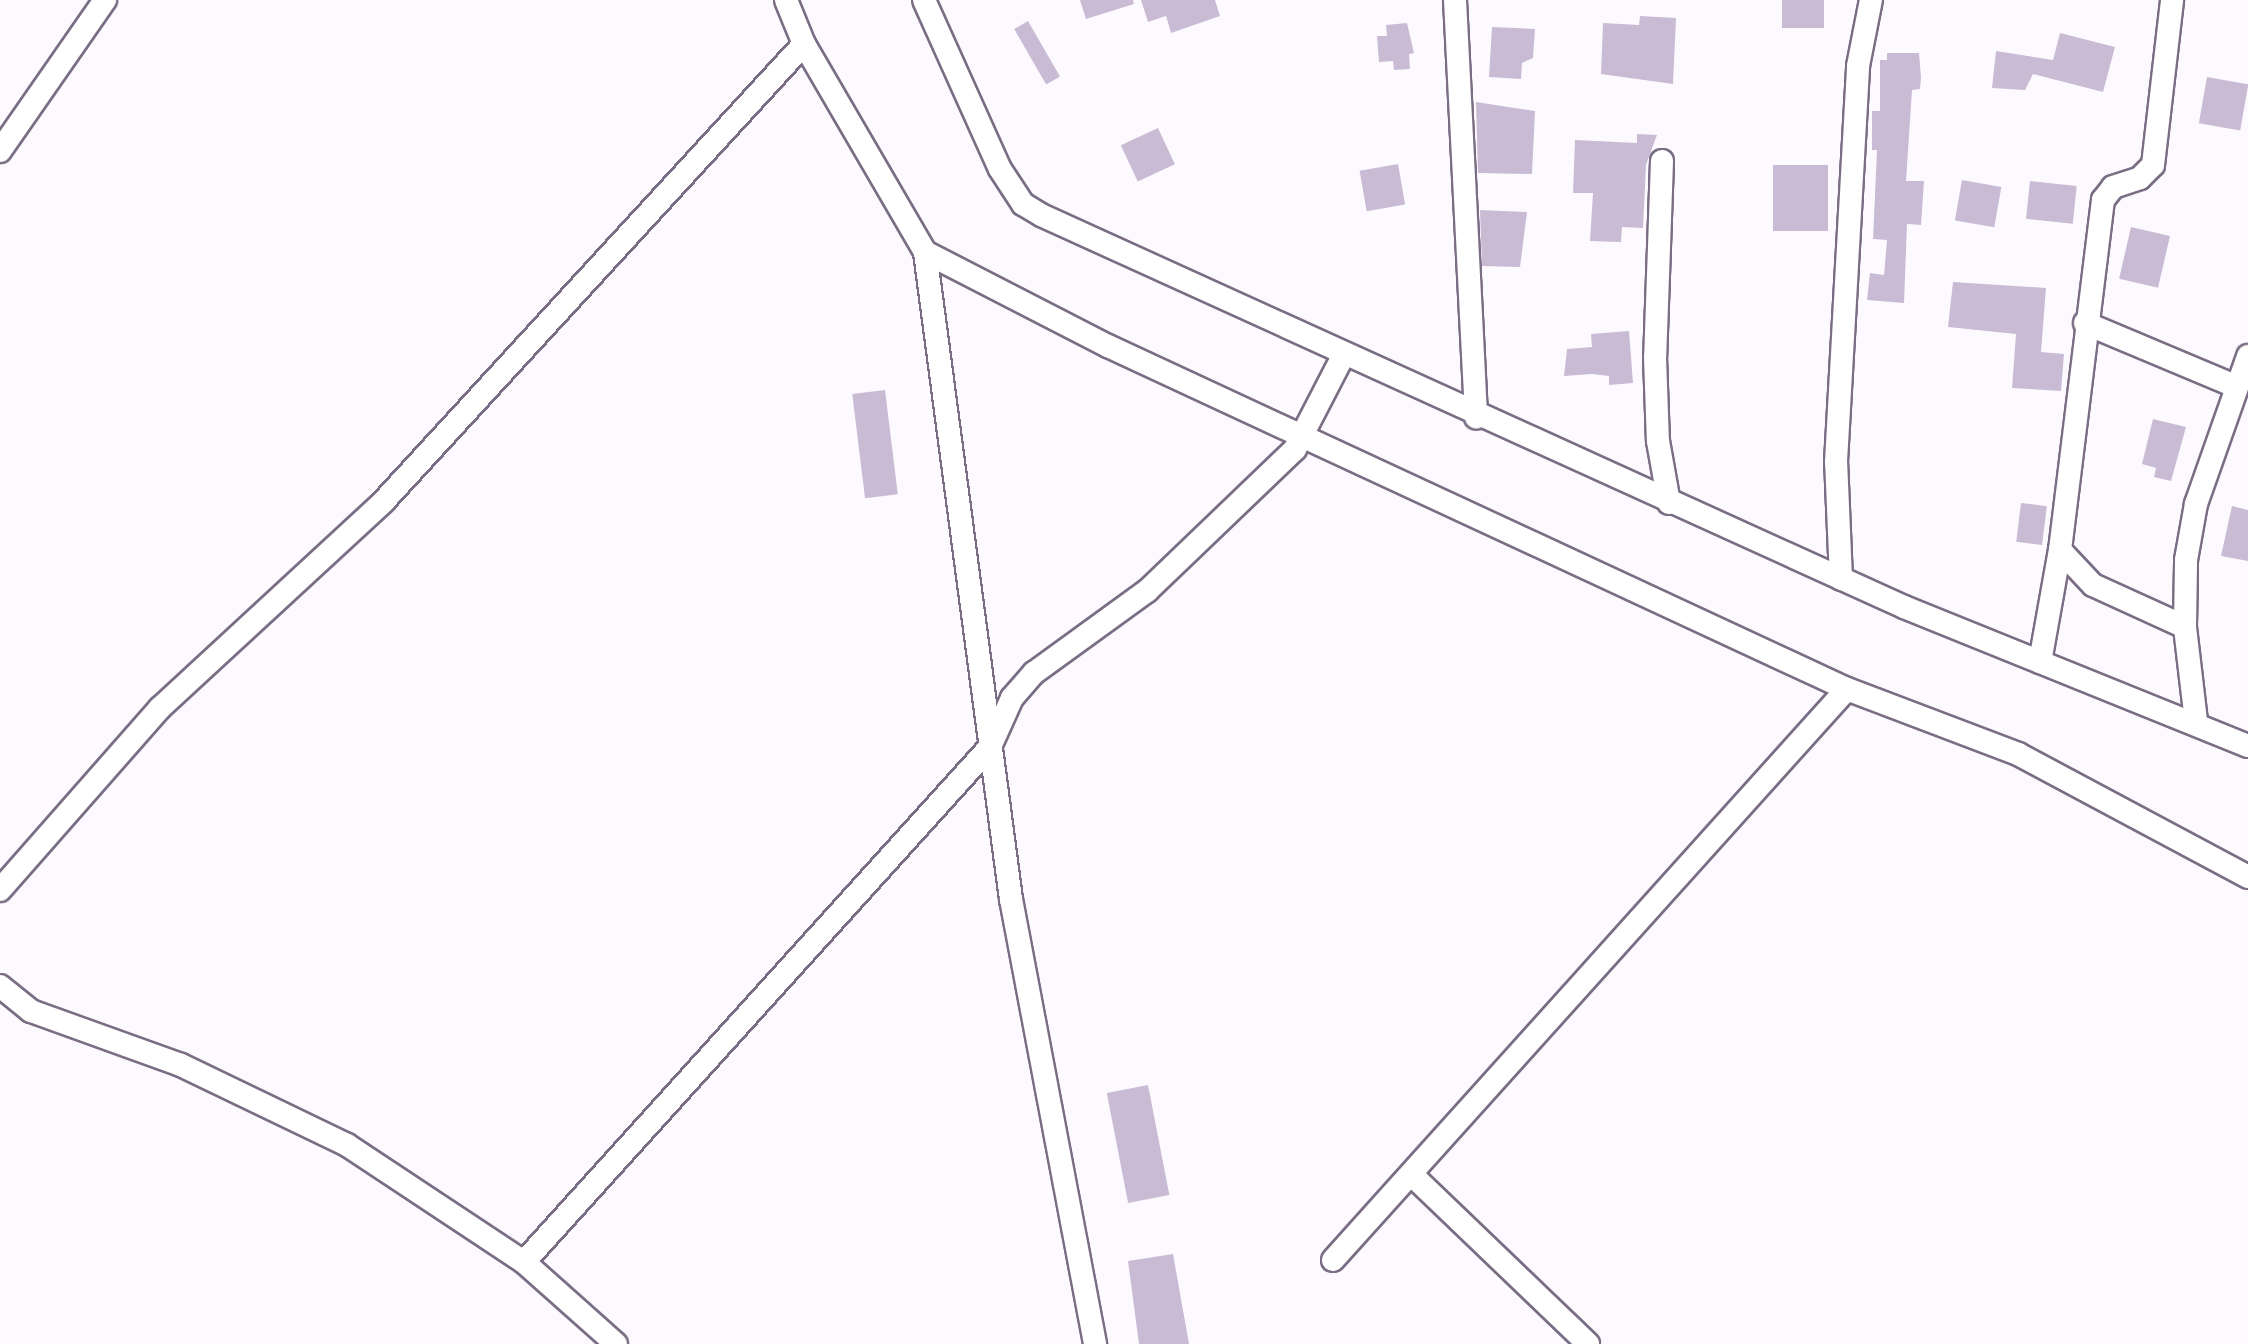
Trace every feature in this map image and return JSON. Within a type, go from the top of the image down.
[{"type":"street","points":[[0,151],[105,0]]},
{"type":"street","points":[[786,0],[804,44],[925,252],[1011,899],[1095,1344]]},
{"type":"street","points":[[924,0],[1000,169],[1023,204],[1476,417],[1841,579],[2040,662],[2243,737]]},
{"type":"street","points":[[1455,0],[1476,417]]},
{"type":"street","points":[[1841,579],[1836,462],[1858,66],[1871,0]]},
{"type":"street","points":[[2040,662],[2060,550],[2085,323],[2106,193],[2153,165],[2172,0]]},
{"type":"street","points":[[0,890],[160,708],[383,502],[804,44]]},
{"type":"street","points":[[1662,161],[1655,357],[1658,441],[1669,503]]},
{"type":"street","points":[[925,252],[1108,346],[1306,433],[1847,689],[2018,754],[2248,877]]},
{"type":"street","points":[[2085,323],[2235,386]]},
{"type":"street","points":[[524,1262],[990,747],[1012,698],[1034,673],[1147,591],[1306,433],[1343,356]]},
{"type":"street","points":[[2196,721],[2185,627],[2186,560],[2196,504],[2248,356]]},
{"type":"street","points":[[2060,550],[2093,585],[2185,627]]},
{"type":"street","points":[[1333,1260],[1847,689]]},
{"type":"street","points":[[0,986],[31,1011],[181,1065],[334,1138],[524,1262],[616,1344]]},
{"type":"street","points":[[1412,1175],[1588,1344]]},
{"type":"building","points":[[1080,0],[1133,0],[1134,4],[1086,19]]},
{"type":"building","points":[[1141,0],[1215,0],[1220,16],[1171,33],[1166,16],[1148,22]]},
{"type":"building","points":[[1782,0],[1824,0],[1824,28],[1782,28]]},
{"type":"building","points":[[1640,16],[1676,18],[1673,84],[1601,74],[1603,23],[1639,25]]},
{"type":"building","points":[[1028,21],[1060,76],[1046,84],[1014,29]]},
{"type":"building","points":[[1407,23],[1414,53],[1409,54],[1410,69],[1394,70],[1393,61],[1379,62],[1377,36],[1387,36],[1386,25]]},
{"type":"building","points":[[1492,27],[1535,29],[1533,58],[1522,63],[1521,79],[1489,77]]},
{"type":"building","points":[[2060,33],[2115,47],[2103,92],[2033,74],[2025,90],[1992,88],[1996,51],[2053,60]]},
{"type":"building","points":[[1887,53],[1919,53],[1921,77],[1920,89],[1912,90],[1906,181],[1924,181],[1921,225],[1907,224],[1904,303],[1867,300],[1870,273],[1884,275],[1887,240],[1873,239],[1877,150],[1872,150],[1872,111],[1880,111],[1880,60],[1887,60]]},
{"type":"building","points":[[2207,77],[2248,84],[2240,131],[2199,123]]},
{"type":"building","points":[[1476,102],[1535,111],[1532,174],[1478,173]]},
{"type":"building","points":[[1158,128],[1175,164],[1138,182],[1121,145]]},
{"type":"building","points":[[1637,134],[1657,135],[1646,165],[1643,228],[1622,227],[1621,242],[1590,241],[1593,193],[1573,193],[1575,140],[1637,143]]},
{"type":"building","points":[[1398,164],[1405,204],[1367,211],[1360,171]]},
{"type":"building","points":[[1773,165],[1828,165],[1828,231],[1773,231]]},
{"type":"building","points":[[1962,180],[2001,187],[1994,227],[1955,220]]},
{"type":"building","points":[[2030,181],[2077,186],[2073,224],[2026,219]]},
{"type":"building","points":[[1480,210],[1527,212],[1520,267],[1482,266]]},
{"type":"building","points":[[2131,227],[2170,236],[2158,288],[2119,279]]},
{"type":"building","points":[[1953,282],[2046,288],[2041,352],[2064,354],[2061,391],[2012,388],[2016,334],[1948,327]]},
{"type":"building","points":[[1629,331],[1633,383],[1609,385],[1609,376],[1592,374],[1564,376],[1567,349],[1592,347],[1591,334]]},
{"type":"building","points":[[885,390],[898,494],[865,498],[852,394]]},
{"type":"building","points":[[2153,419],[2186,427],[2171,481],[2154,477],[2156,468],[2142,464]]},
{"type":"building","points":[[2021,503],[2047,506],[2042,545],[2016,542]]},
{"type":"building","points":[[2232,506],[2248,510],[2248,561],[2221,556]]},
{"type":"building","points":[[1148,1085],[1169,1195],[1128,1203],[1107,1093]]},
{"type":"building","points":[[1173,1254],[1189,1344],[1139,1344],[1128,1261]]}]
